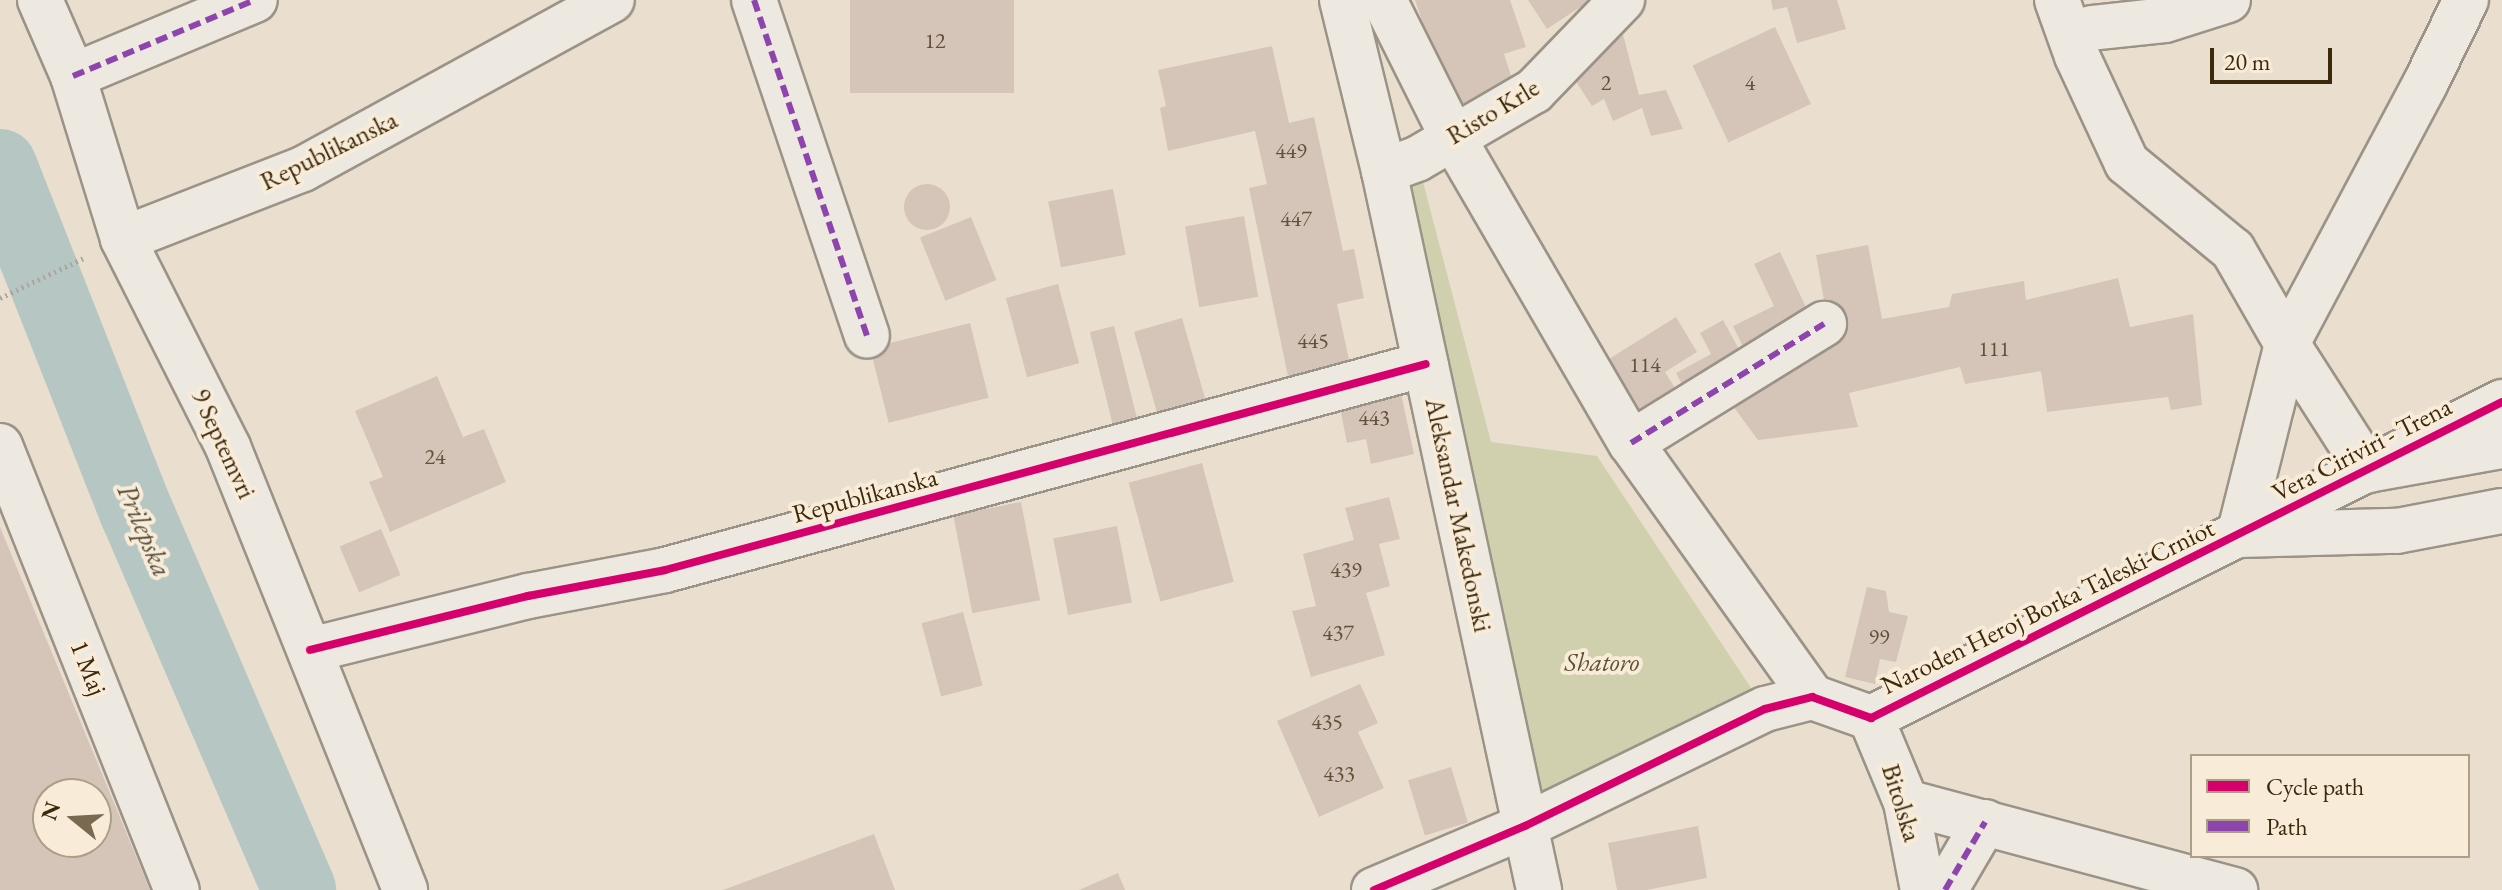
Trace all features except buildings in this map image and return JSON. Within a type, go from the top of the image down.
[{"type":"street","name":"9 Septemvri","points":[[41,0],[73,76],[123,239],[228,447],[405,890]]},
{"type":"street","points":[[73,76],[255,0]]},
{"type":"street","name":"Republikanska","points":[[123,239],[303,169],[612,0]]},
{"type":"street","points":[[754,0],[867,336]]},
{"type":"street","name":"Aleksandar Makedonski","points":[[1342,0],[1384,171],[1539,890]]},
{"type":"street","points":[[1374,890],[1525,826],[1765,709],[1812,697],[1631,443],[1452,136],[1384,0]]},
{"type":"street","name":"Risto Krle","points":[[1384,171],[1417,159],[1534,91],[1622,0]]},
{"type":"street","points":[[2057,0],[2084,28],[2127,163],[2233,250],[2287,344],[2368,470],[2502,446]]},
{"type":"street","points":[[2084,28],[2165,20],[2228,0]]},
{"type":"street","points":[[2239,535],[2287,344],[2425,84],[2466,0]]},
{"type":"street","points":[[1631,443],[1824,324]]},
{"type":"street","name":"Republikanska","points":[[310,650],[528,596],[665,570],[1426,364]]},
{"type":"street","name":"Vera Ciriviri - Trena","points":[[2239,535],[2502,402]]},
{"type":"street","name":"1 Maj","points":[[0,446],[177,890]]},
{"type":"street","name":"Naroden Heroj Borka Taleski-Crniot","points":[[1812,697],[1871,718],[2239,535],[2397,531],[2502,511]]},
{"type":"street","name":"Bitolska","points":[[1871,718],[1906,802],[1923,890]]},
{"type":"street","points":[[1906,802],[2235,890]]},
{"type":"street","points":[[1945,890],[1985,822]]},
{"type":"path","points":[[0,298],[123,239]]},
{"type":"green space","name":"Shatoro","points":[[1417,159],[1491,442],[1597,456],[1765,709],[1525,826],[1384,171]]},
{"type":"waterway","name":"Prilepska","points":[[0,166],[137,513],[299,890]]},
{"type":"marked path","points":[[73,76],[255,0]]},
{"type":"marked path","points":[[754,0],[867,336]]},
{"type":"marked path","points":[[1631,443],[1824,324]]},
{"type":"marked path","points":[[1945,890],[1985,822]]},
{"type":"cycle path","points":[[310,650],[528,596],[665,570],[1426,364]]},
{"type":"cycle path","points":[[1374,890],[1525,826],[1765,709],[1812,697],[1871,718],[2502,402]]}]
